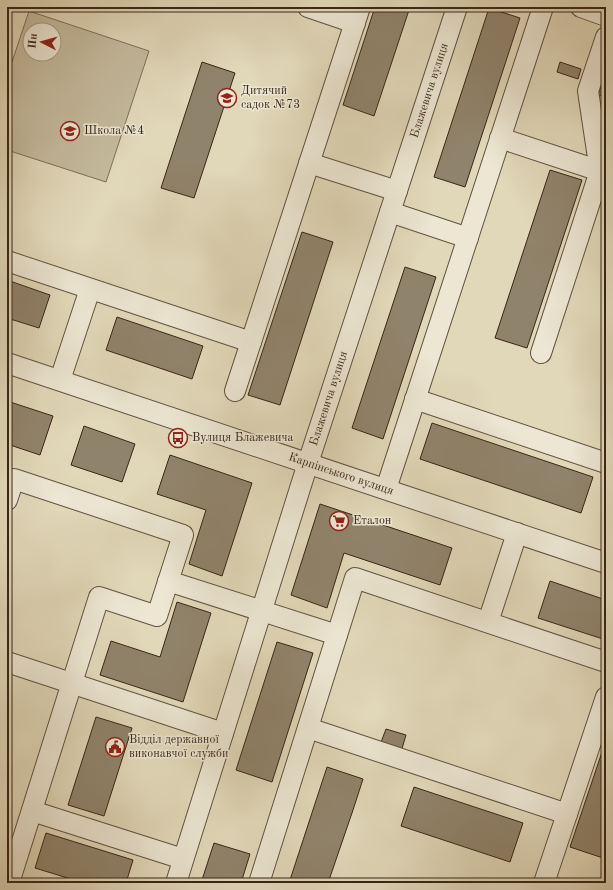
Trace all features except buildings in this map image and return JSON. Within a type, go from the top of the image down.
[{"type":"street","points":[[235,390],[358,15],[308,7]]},
{"type":"street","name":"Блажевича вулиця","points":[[176,883],[308,463],[457,7]]},
{"type":"street","points":[[386,489],[543,7]]},
{"type":"street","points":[[582,7],[606,16]]},
{"type":"street","points":[[541,352],[603,172],[588,91],[606,37]]},
{"type":"street","points":[[500,138],[603,172]]},
{"type":"street","points":[[309,163],[397,191]]},
{"type":"street","points":[[390,212],[468,238]]},
{"type":"street","points":[[7,261],[250,342]]},
{"type":"street","points":[[60,380],[90,289]]},
{"type":"street","name":"Карпінського вулиця","points":[[7,362],[606,563]]},
{"type":"street","points":[[415,399],[606,463]]},
{"type":"street","points":[[7,500],[14,479],[183,535],[157,616],[99,597],[9,883]]},
{"type":"street","points":[[488,622],[517,533]]},
{"type":"street","points":[[259,883],[355,578],[606,662]]},
{"type":"street","points":[[168,581],[337,635]]},
{"type":"street","points":[[7,662],[223,733]]},
{"type":"street","points":[[544,883],[567,814],[601,729],[606,696]]},
{"type":"street","points":[[308,728],[567,814]]},
{"type":"street","points":[[32,811],[184,859]]},
{"type":"shaded area","points":[[29,11],[62,22],[25,22]]},
{"type":"shaded area","points":[[62,22],[149,51],[106,182],[7,150],[7,77],[22,32],[22,62],[62,62]]},
{"type":"place","name":"Дитячий садок №73","points":[[227,98]]},
{"type":"place","name":"Школа №4","points":[[70,131]]},
{"type":"place","name":"Вулиця Блажевича","points":[[178,438]]},
{"type":"place","name":"Еталон","points":[[339,521]]},
{"type":"place","name":"Відділ державної виконавчої служби","points":[[115,747]]}]
